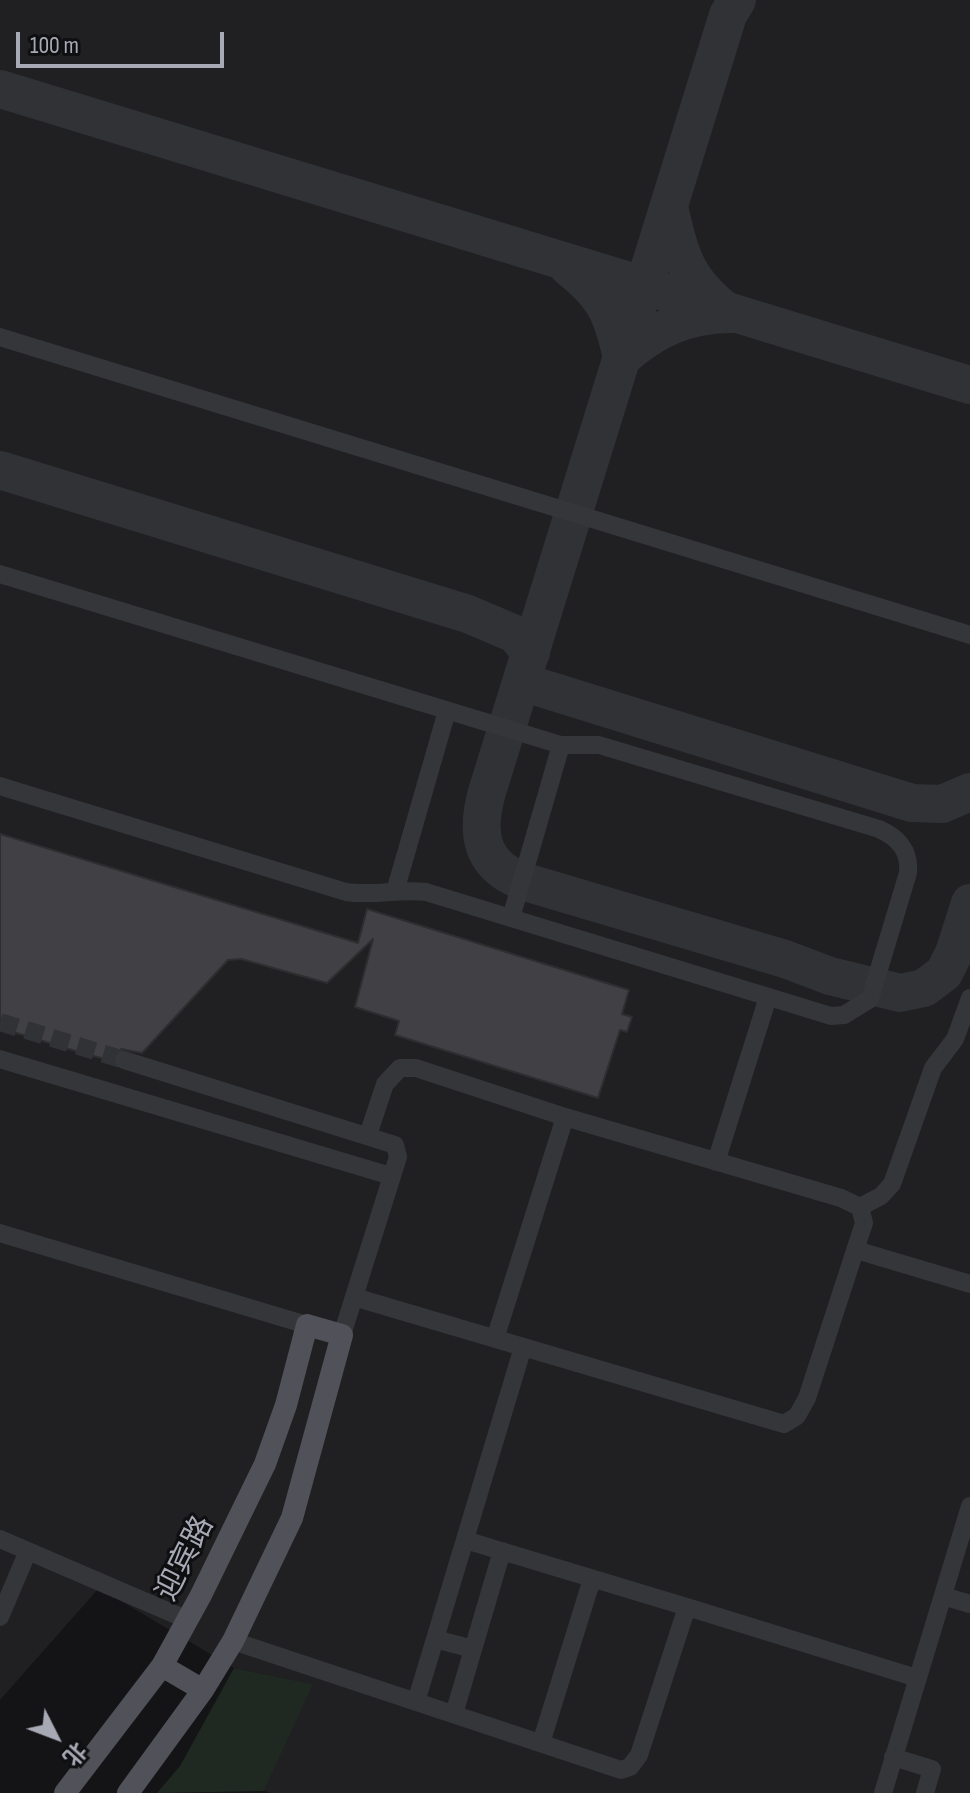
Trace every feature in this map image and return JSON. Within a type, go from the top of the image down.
[{"type":"main road","points":[[128,1793],[203,1690],[233,1641],[292,1518],[342,1335],[307,1325]]},
{"type":"main road","name":"迎宾路","points":[[65,1793],[162,1666],[188,1620],[265,1464],[286,1405],[307,1325]]},
{"type":"main road","points":[[162,1666],[203,1690]]},
{"type":"street","points":[[0,337],[970,635]]},
{"type":"street","points":[[0,574],[561,745],[599,745],[879,829],[904,847],[909,861],[908,873],[870,999],[844,1015],[831,1016],[426,892],[396,888],[367,895],[346,892],[0,786]]},
{"type":"street","points":[[396,888],[447,711]]},
{"type":"street","points":[[511,918],[561,745]]},
{"type":"street","points":[[716,1162],[768,997]]},
{"type":"street","points":[[368,1135],[389,1078],[407,1067],[841,1198],[860,1207],[873,1202],[892,1184],[933,1068],[955,1039],[970,998]]},
{"type":"street","points":[[0,1059],[391,1176]]},
{"type":"street","points":[[124,1060],[391,1142],[397,1149],[342,1335]]},
{"type":"street","points":[[495,1339],[565,1117]]},
{"type":"street","points":[[354,1297],[766,1420],[788,1423],[797,1416],[807,1398],[864,1223],[860,1207]]},
{"type":"street","points":[[0,1233],[307,1325]]},
{"type":"street","points":[[856,1250],[970,1284]]},
{"type":"street","points":[[416,1702],[523,1347]]},
{"type":"street","points":[[883,1793],[970,1506]]},
{"type":"street","points":[[0,1539],[188,1620]]},
{"type":"street","points":[[465,1540],[917,1678]]},
{"type":"street","points":[[0,1617],[28,1551]]},
{"type":"street","points":[[454,1714],[502,1551]]},
{"type":"street","points":[[541,1743],[592,1579]]},
{"type":"street","points":[[943,1596],[970,1604]]},
{"type":"street","points":[[233,1641],[621,1770],[630,1767],[642,1748],[687,1607]]},
{"type":"street","points":[[435,1639],[473,1649]]},
{"type":"street","points":[[893,1757],[939,1771],[925,1793]]},
{"type":"shaded area","points":[[0,0],[970,0],[970,1793],[271,1793],[264,1791],[312,1684],[234,1668],[99,1588],[0,1700]]},
{"type":"shaded area","points":[[234,1668],[313,1684],[264,1791],[157,1793],[180,1766]]},
{"type":"building","points":[[0,834],[358,943],[367,909],[629,990],[622,1014],[632,1017],[627,1032],[620,1030],[598,1098],[395,1035],[399,1021],[355,1007],[373,939],[327,983],[241,959],[228,960],[142,1053],[121,1049],[112,1061],[79,1052],[0,1028]]},
{"type":"taxiway","points":[[737,0],[728,15],[487,792],[482,820],[484,845],[497,865],[522,881],[785,959],[830,976],[900,993],[924,988],[944,973],[954,953],[970,903]]},
{"type":"taxiway","points":[[0,89],[970,385]]},
{"type":"taxiway","points":[[568,267],[591,287],[605,306],[622,358],[646,339],[672,326],[699,317],[730,314],[704,291],[688,267],[677,241],[669,207]]},
{"type":"taxiway","points":[[0,470],[468,614],[515,634],[531,653]]},
{"type":"taxiway","points":[[522,682],[912,803],[942,804],[970,792]]},
{"type":"tunnel","points":[[0,1022],[124,1060]]}]
